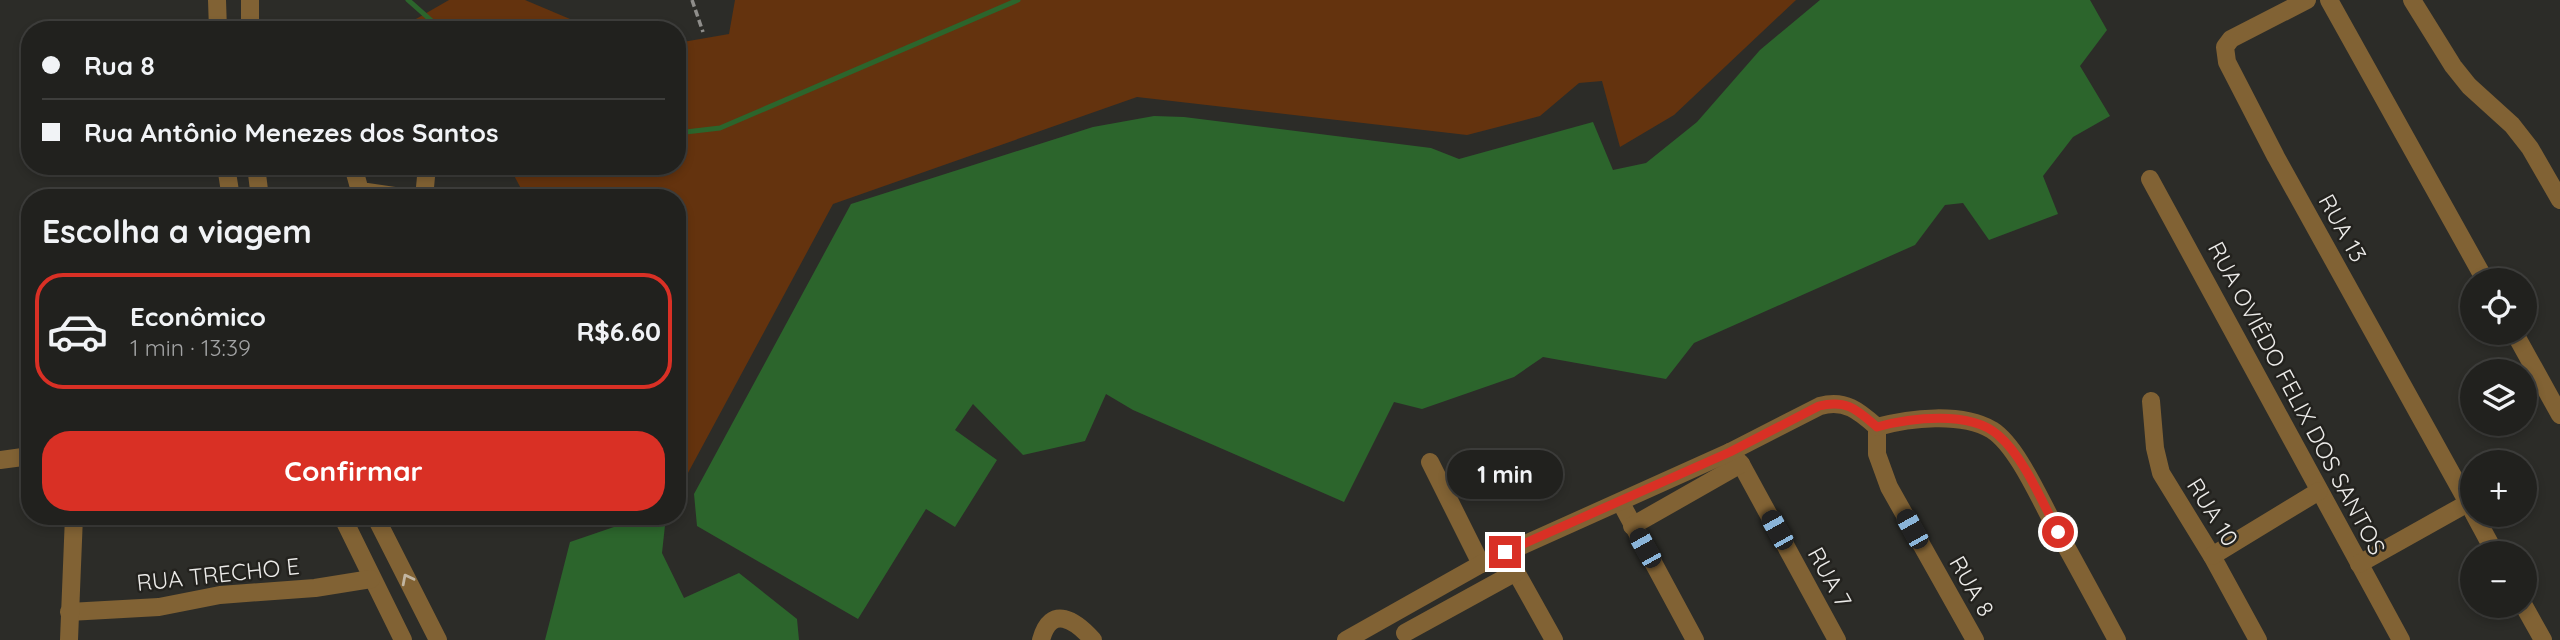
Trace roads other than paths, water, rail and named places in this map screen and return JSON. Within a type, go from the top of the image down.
[{"type":"street","points":[[217,0],[218,21]]},
{"type":"street","points":[[250,0],[250,21]]},
{"type":"street","name":"RUA 13","points":[[2307,0],[2231,38],[2225,47],[2227,62],[2460,490]]},
{"type":"street","points":[[2329,0],[2478,268]]},
{"type":"street","points":[[2413,0],[2452,66],[2469,86],[2512,125],[2530,148],[2560,200]]},
{"type":"street","name":"RUA OVIÊDO FELIX DOS SANTOS","points":[[2150,178],[2401,640]]},
{"type":"street","points":[[2521,345],[2560,415]]},
{"type":"street","name":"RUA 10","points":[[2151,401],[2155,448],[2161,473],[2212,556],[2258,640]]},
{"type":"street","points":[[1632,526],[1819,406],[1834,402],[1853,409],[1877,427],[1907,420],[1943,419],[1979,425],[2001,437],[2023,467],[2117,640]]},
{"type":"street","name":"RUA 8","points":[[1877,427],[1877,454],[1889,487],[1975,640]]},
{"type":"street","points":[[0,460],[21,457]]},
{"type":"street","points":[[1346,640],[1505,552],[1735,458]]},
{"type":"street","name":"RUA 7","points":[[1735,458],[1837,640]]},
{"type":"street","points":[[1430,462],[1481,564]]},
{"type":"street","points":[[2212,556],[2319,491]]},
{"type":"street","points":[[1621,503],[1695,640]]},
{"type":"street","points":[[2359,564],[2460,515]]},
{"type":"street","points":[[69,640],[74,525]]},
{"type":"street","points":[[346,525],[403,640]]},
{"type":"street","points":[[380,525],[438,640]]},
{"type":"street","points":[[1505,552],[1554,640]]},
{"type":"street","points":[[1394,614],[1407,637],[1516,572]]},
{"type":"street","name":"RUA TRECHO E","points":[[69,612],[159,607],[220,596],[315,588],[371,579]]},
{"type":"street","points":[[1041,640],[1047,626],[1052,621],[1063,618],[1076,622],[1093,640]]},
{"type":"street","points":[[2531,618],[2543,640]]},
{"type":"waterway","points":[[408,0],[432,21]]},
{"type":"waterway","points":[[686,132],[720,128],[1018,0]]}]
